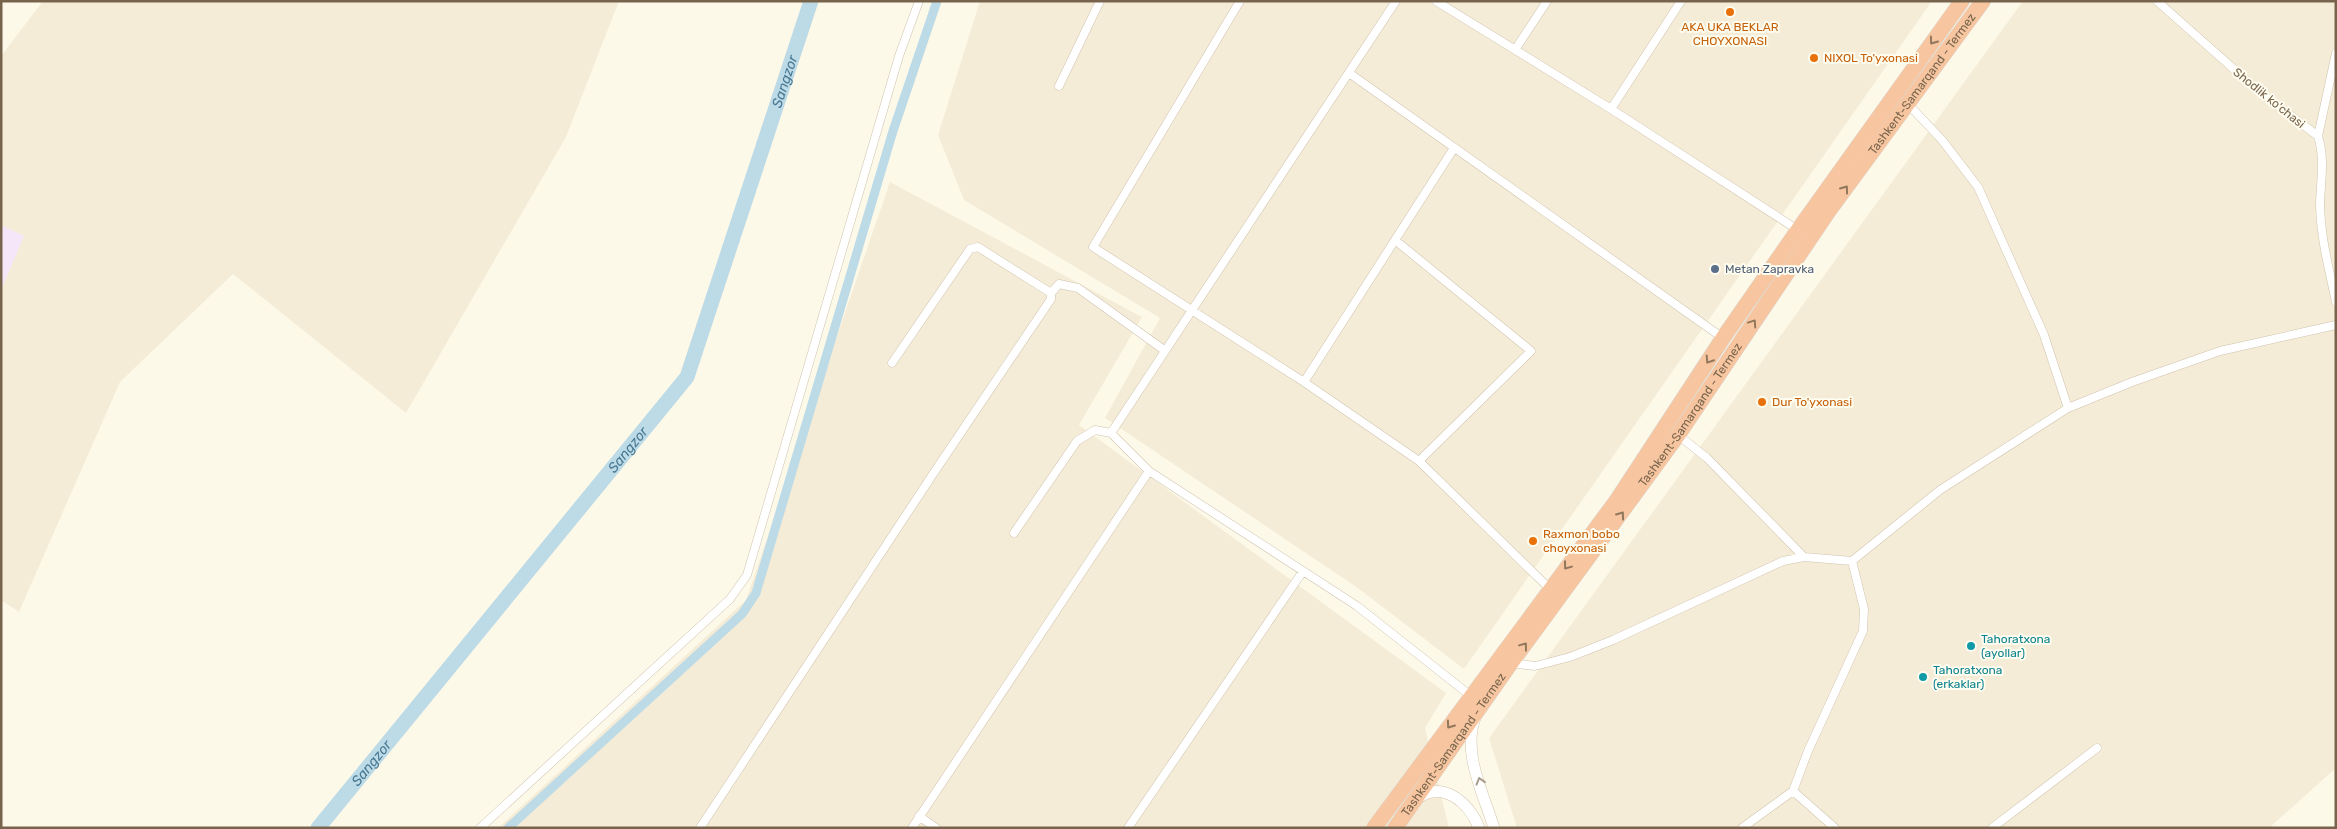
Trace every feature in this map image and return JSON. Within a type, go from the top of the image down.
[{"type":"highway","name":"Tashkent-Samarqand - Termez","points":[[1395,828],[1550,589],[1617,500],[1798,230],[1962,1]]},
{"type":"highway","name":"Tashkent-Samarqand - Termez","points":[[1374,828],[1478,698],[1511,663],[1678,435],[1828,212],[1984,1]]},
{"type":"main road","points":[[1478,698],[1471,740],[1475,765],[1494,828]]},
{"type":"main road","points":[[1410,805],[1420,796],[1431,792],[1450,794],[1469,808],[1479,828]]},
{"type":"street","points":[[480,828],[730,599],[747,575],[896,65],[919,1]]},
{"type":"street","points":[[1058,86],[1100,1]]},
{"type":"street","points":[[1240,1],[1093,248],[1304,382],[1419,460],[1550,589]]},
{"type":"street","points":[[1111,433],[1396,1]]},
{"type":"street","points":[[1436,1],[1611,109],[1798,230]]},
{"type":"street","points":[[1515,50],[1547,1]]},
{"type":"street","points":[[1611,109],[1681,1]]},
{"type":"street","name":"Shodlik ko'chasi","points":[[2157,1],[2262,94],[2318,136],[2336,53]]},
{"type":"street","points":[[1350,73],[1724,338]]},
{"type":"street","points":[[1908,103],[1942,140],[1978,187],[2044,335],[2068,408]]},
{"type":"street","points":[[2318,136],[2323,152],[2320,202],[2322,229],[2336,302]]},
{"type":"street","points":[[1304,382],[1454,148]]},
{"type":"street","points":[[1395,240],[1531,352],[1419,460]]},
{"type":"street","points":[[892,363],[970,249],[978,247],[1051,293]]},
{"type":"street","points":[[700,828],[932,474],[1051,299],[1051,293],[1058,284],[1078,288],[1164,350]]},
{"type":"street","points":[[1511,663],[1536,666],[1570,657],[1613,640],[1783,561],[1804,557],[1852,561],[1940,490],[2068,408],[2132,382],[2220,351],[2336,325]]},
{"type":"street","points":[[1014,533],[1077,442],[1095,430],[1111,433],[1150,471],[1357,606],[1478,698]]},
{"type":"street","points":[[1678,435],[1707,458],[1804,557]]},
{"type":"street","points":[[912,828],[1150,471]]},
{"type":"street","points":[[1742,828],[1793,792],[1808,751],[1862,631],[1864,609],[1852,561]]},
{"type":"street","points":[[1128,828],[1303,571]]},
{"type":"street","points":[[1992,828],[2097,748]]},
{"type":"street","points":[[1793,792],[1836,828]]},
{"type":"street","points":[[919,816],[936,828]]},
{"type":"shaded area","points":[[43,1],[619,1],[566,137],[406,413],[233,274],[120,382],[19,612],[1,600],[1,56]]},
{"type":"shaded area","points":[[980,1],[1932,1],[1464,669],[1355,586],[1105,418],[1160,318],[964,200],[938,135]]},
{"type":"shaded area","points":[[2023,1],[2336,1],[2336,768],[2269,828],[1517,828],[1489,738]]},
{"type":"shaded area","points":[[890,182],[1142,317],[1079,425],[1446,693],[1425,728],[1449,828],[498,828],[746,600]]},
{"type":"shaded area","points":[[1,225],[24,236],[1,290]]},
{"type":"waterway","name":"Sangzor","points":[[318,828],[687,377],[811,1]]},
{"type":"waterway","points":[[508,828],[742,614],[756,593],[893,131],[937,1]]},
{"type":"place","name":"AKA UKA BEKLAR CHOYXONASI","points":[[1730,12]]},
{"type":"place","name":"NIXOL To'yxonasi","points":[[1814,58]]},
{"type":"place","name":"Metan Zapravka","points":[[1715,269]]},
{"type":"place","name":"Dur To'yxonasi","points":[[1762,402]]},
{"type":"place","name":"Raxmon bobo choyxonasi","points":[[1533,541]]},
{"type":"place","name":"Tahoratxona (ayollar)","points":[[1971,646]]},
{"type":"place","name":"Tahoratxona (erkaklar)","points":[[1923,677]]}]
